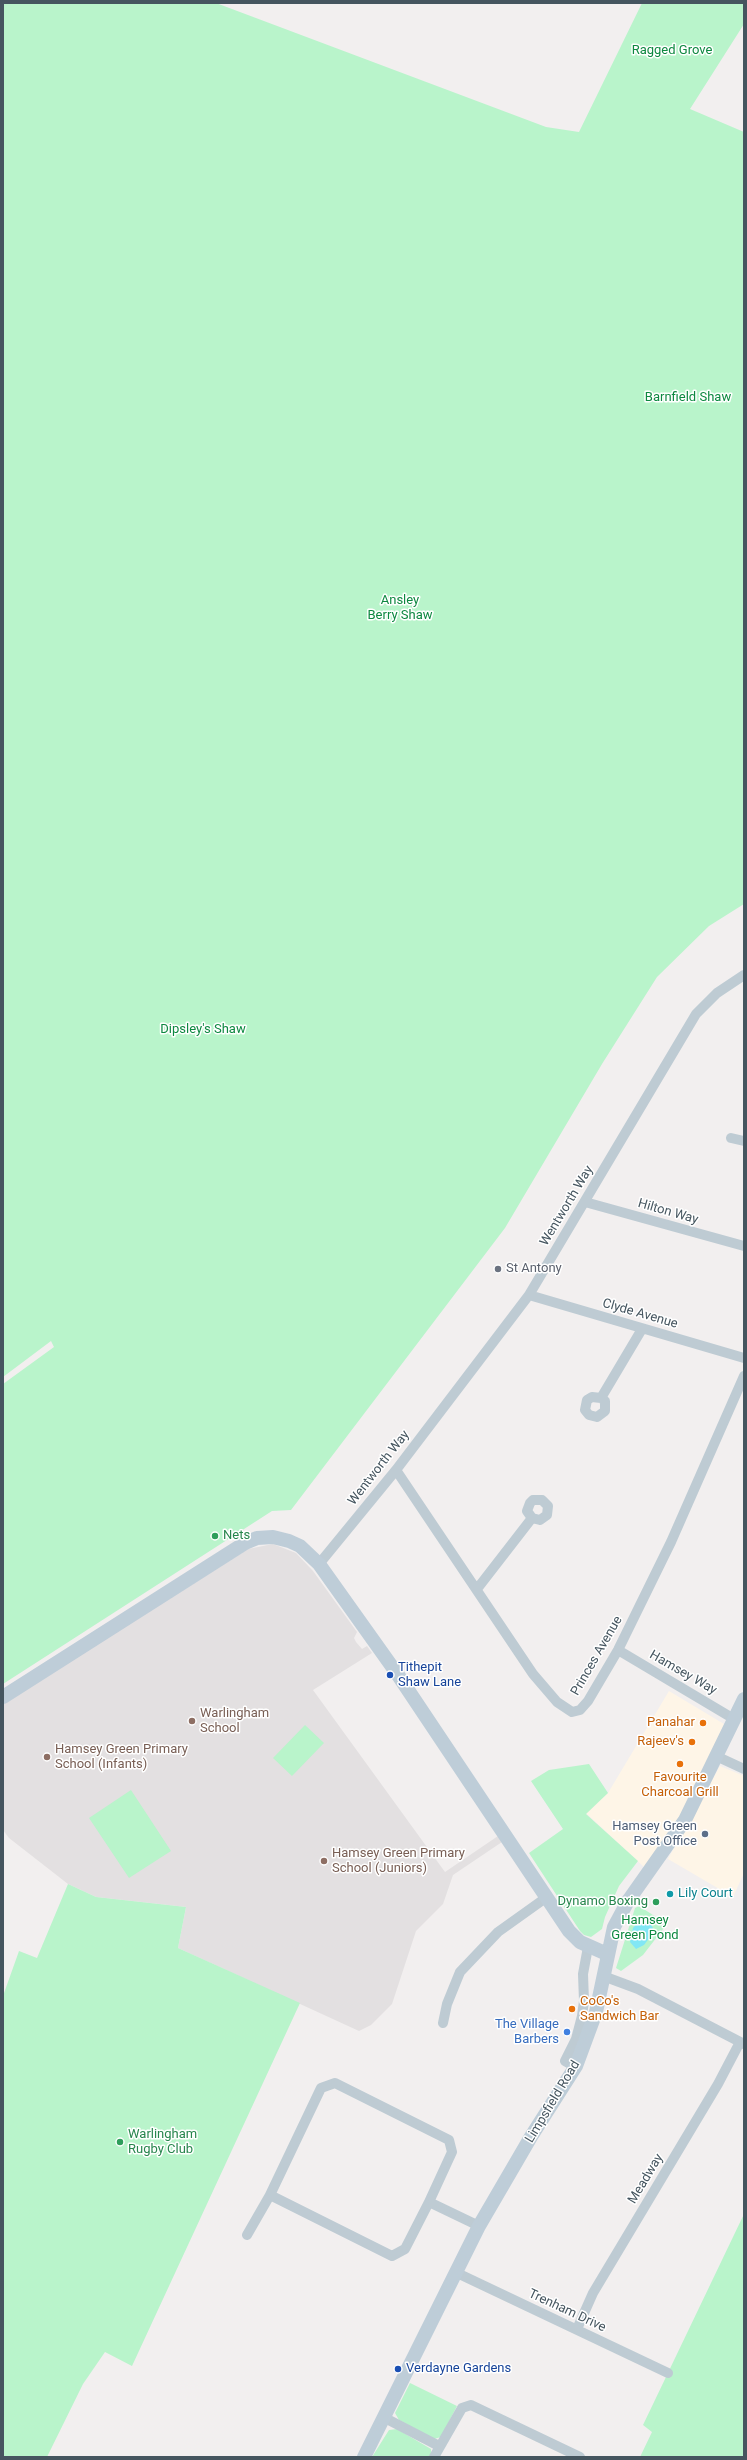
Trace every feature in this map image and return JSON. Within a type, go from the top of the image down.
[{"type":"street","name":"Wentworth Way","points":[[319,1564],[396,1470],[529,1295],[696,1014],[717,994],[744,976]]},
{"type":"street","points":[[731,1138],[744,1141]]},
{"type":"street","name":"Hilton Way","points":[[585,1202],[744,1246]]},
{"type":"street","name":"Clyde Avenue","points":[[529,1295],[744,1358]]},
{"type":"street","points":[[601,1398],[642,1329]]},
{"type":"street","name":"Princes Avenue","points":[[396,1470],[533,1674],[557,1702],[572,1712],[580,1710],[588,1701],[618,1650],[671,1542],[744,1376]]},
{"type":"street","points":[[477,1589],[532,1518]]},
{"type":"street","points":[[3,1697],[245,1543],[257,1538],[273,1537],[290,1541],[300,1546],[319,1564],[398,1675],[569,1931],[580,1942],[588,1947],[607,1954]]},
{"type":"street","name":"Hamsey Way","points":[[618,1650],[734,1719]]},
{"type":"street","name":"Limpsfield Road","points":[[364,2457],[385,2418],[455,2272],[479,2226],[532,2135],[576,2067],[589,2034],[614,1928],[628,1901],[685,1820],[744,1699]]},
{"type":"street","points":[[716,1756],[744,1769]]},
{"type":"street","points":[[443,2023],[447,2004],[460,1972],[498,1932],[547,1897]]},
{"type":"street","points":[[576,2067],[565,2061],[576,2039],[582,2016],[584,2001],[583,1974],[588,1947]]},
{"type":"street","points":[[603,1976],[638,1989],[742,2043]]},
{"type":"street","name":"Meadway","points":[[577,2329],[593,2292],[742,2043]]},
{"type":"street","points":[[247,2235],[270,2195],[321,2088],[335,2083],[449,2140],[452,2152],[429,2202],[405,2249],[392,2256],[270,2195]]},
{"type":"street","points":[[429,2202],[479,2226]]},
{"type":"street","name":"Trenham Drive","points":[[455,2272],[668,2373]]},
{"type":"street","points":[[434,2457],[462,2408],[471,2405],[580,2457]]},
{"type":"street","points":[[385,2418],[439,2446]]},
{"type":"shaded area","points":[[273,1544],[296,1553],[313,1571],[357,1632],[354,1638],[356,1642],[362,1649],[367,1646],[372,1653],[313,1690],[445,1872],[498,1836],[502,1842],[453,1875],[443,1904],[416,1931],[392,2004],[371,2025],[359,2031],[178,1948],[186,1907],[96,1897],[68,1884],[9,1838],[3,1830],[3,1704],[248,1549]]},
{"type":"shaded area","points":[[669,1691],[724,1724],[694,1791],[667,1837],[644,1867],[586,1813],[608,1793]]},
{"type":"shaded area","points":[[720,1766],[744,1776],[744,1873],[733,1897],[668,1859]]},
{"type":"green space","points":[[3,3],[216,3],[546,127],[579,132],[642,3],[744,3],[744,24],[690,109],[744,132],[744,904],[709,926],[657,977],[602,1064],[505,1228],[291,1510],[272,1511],[3,1684],[3,1384],[54,1347],[51,1341],[3,1377]]},
{"type":"green space","points":[[305,1725],[324,1743],[292,1776],[273,1758]]},
{"type":"green space","points":[[589,1764],[608,1793],[586,1814],[638,1861],[619,1886],[605,1917],[602,1929],[591,1937],[584,1935],[580,1931],[529,1853],[563,1829],[531,1781],[549,1770]]},
{"type":"green space","points":[[131,1790],[171,1851],[129,1878],[89,1818]]},
{"type":"green space","name":"Warlingham Rugby Club","points":[[68,1884],[96,1897],[186,1907],[178,1948],[300,2003],[132,2366],[105,2352],[83,2384],[47,2457],[3,2457],[3,1996],[19,1951],[37,1958]]},
{"type":"green space","name":"Hamsey Green Pond","points":[[639,1906],[667,1924],[643,1955],[621,1971],[616,1968],[635,1908]]},
{"type":"green space","points":[[744,2214],[744,2457],[640,2457],[652,2432],[643,2425]]},
{"type":"green space","points":[[410,2383],[457,2406],[441,2437],[434,2439],[399,2420],[395,2413]]},
{"type":"green space","points":[[397,2429],[431,2449],[431,2457],[372,2457],[389,2430]]},
{"type":"water","points":[[647,1919],[653,1928],[650,1937],[644,1945],[636,1949],[630,1942],[633,1928],[640,1920]]},
{"type":"place","name":"St Antony","points":[[498,1269]]},
{"type":"place","name":"Nets","points":[[215,1536]]},
{"type":"place","name":"Tithepit Shaw Lane","points":[[390,1675]]},
{"type":"place","name":"Warlingham School","points":[[192,1721]]},
{"type":"place","name":"Panahar","points":[[703,1723]]},
{"type":"place","name":"Rajeev's","points":[[692,1742]]},
{"type":"place","name":"Hamsey Green Primary School (Infants)","points":[[47,1757]]},
{"type":"place","name":"Favourite Charcoal Grill","points":[[680,1764]]},
{"type":"place","name":"Hamsey Green Post Office","points":[[705,1834]]},
{"type":"place","name":"Hamsey Green Primary School (Juniors)","points":[[324,1861]]},
{"type":"place","name":"Lily Court","points":[[670,1894]]},
{"type":"place","name":"Dynamo Boxing","points":[[656,1902]]},
{"type":"place","name":"CoCo's Sandwich Bar","points":[[572,2009]]},
{"type":"place","name":"The Village Barbers","points":[[567,2032]]},
{"type":"place","name":"Warlingham Rugby Club","points":[[120,2142]]},
{"type":"place","name":"Verdayne Gardens","points":[[398,2369]]},
{"type":"park label","name":"Ragged Grove","points":[[672,51]]},
{"type":"park label","name":"Barnfield Shaw","points":[[688,398]]},
{"type":"park label","name":"Ansley Berry Shaw","points":[[400,608]]},
{"type":"park label","name":"Dipsley's Shaw","points":[[203,1030]]}]
